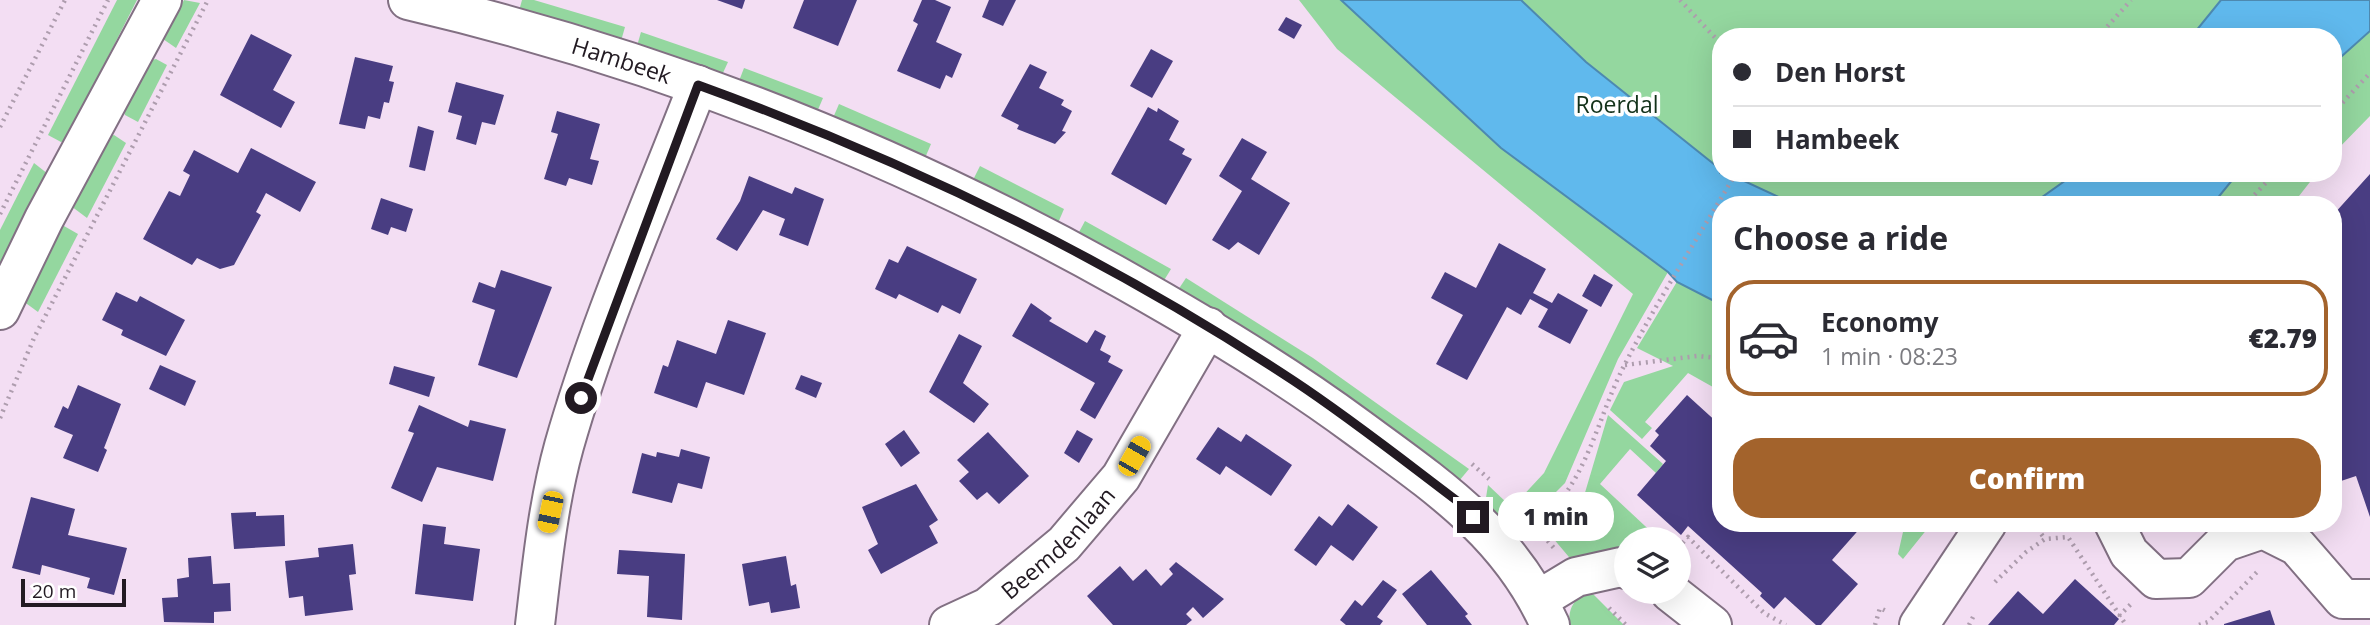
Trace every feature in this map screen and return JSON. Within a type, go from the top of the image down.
[{"type":"street","points":[[0,310],[44,219],[162,0]]},
{"type":"street","name":"Hambeek","points":[[408,0],[496,22],[698,85],[909,168],[1036,230],[1208,327],[1296,382],[1456,500],[1507,551],[1544,612]]},
{"type":"street","points":[[536,625],[546,533],[564,446],[606,325],[698,85]]},
{"type":"street","name":"Beemdenlaan","points":[[949,625],[988,607],[1064,544],[1121,477],[1208,327]]},
{"type":"street","points":[[1919,625],[1981,532]]},
{"type":"street","points":[[2119,532],[2129,553],[2156,579],[2189,578],[2225,542],[2252,532]]},
{"type":"street","points":[[2271,532],[2297,546],[2343,598],[2370,598]]},
{"type":"street","points":[[1544,612],[1576,577],[1614,569]]},
{"type":"street","points":[[1685,604],[1712,625]]},
{"type":"path","points":[[0,127],[65,0]]},
{"type":"path","points":[[0,214],[108,0]]},
{"type":"path","points":[[0,418],[34,338],[208,0]]},
{"type":"path","points":[[1680,0],[1712,34]]},
{"type":"path","points":[[2106,28],[2131,0]]},
{"type":"path","points":[[2342,103],[2370,73]]},
{"type":"path","points":[[2253,196],[2267,182]]},
{"type":"path","points":[[1535,524],[1547,517],[1574,482],[1624,365],[1712,214]]},
{"type":"path","points":[[1624,365],[1697,356],[1712,357]]},
{"type":"path","points":[[2040,532],[2045,538]]},
{"type":"path","points":[[1989,592],[2026,552],[2045,538],[2068,537],[2126,625]]},
{"type":"path","points":[[1691,540],[1764,613],[1786,625]]},
{"type":"path","points":[[2199,625],[2208,622],[2265,567]]},
{"type":"path","points":[[1969,625],[1981,604]]},
{"type":"green space","points":[[117,0],[137,0],[65,141],[61,142],[48,135]]},
{"type":"green space","points":[[184,0],[200,3],[176,48],[163,39]]},
{"type":"green space","points":[[522,0],[534,0],[625,27],[621,41],[519,11]]},
{"type":"green space","name":"Roerdal","points":[[1299,0],[2370,0],[2370,116],[2342,145],[2342,28],[1712,28],[1712,182],[2310,182],[2299,196],[1712,196],[1712,386],[1688,373],[1645,422],[1652,428],[1642,439],[1610,410],[1624,382],[1673,366],[1637,348],[1678,280],[1668,272],[1618,359],[1565,483],[1536,512],[1518,501],[1544,473],[1633,294],[1337,49]]},
{"type":"green space","points":[[641,32],[728,62],[722,75],[637,46]]},
{"type":"green space","points":[[156,59],[167,65],[138,122],[125,115],[124,111],[152,60]]},
{"type":"green space","points":[[744,68],[823,98],[817,112],[739,81]]},
{"type":"green space","points":[[839,104],[931,144],[925,158],[833,118]]},
{"type":"green space","points":[[114,135],[126,143],[87,218],[71,206],[110,136]]},
{"type":"green space","points":[[34,163],[48,174],[0,264],[0,230]]},
{"type":"green space","points":[[980,166],[1064,209],[1058,223],[973,180]]},
{"type":"green space","points":[[1085,221],[1171,269],[1163,282],[1078,234]]},
{"type":"green space","points":[[64,226],[78,234],[38,312],[23,301],[60,228]]},
{"type":"green space","points":[[1186,278],[1313,358],[1469,469],[1459,481],[1178,290]]},
{"type":"green space","points":[[1608,415],[1663,464],[1656,473],[1630,449],[1600,484],[1646,527],[1614,527],[1614,553],[1574,563],[1547,531],[1584,496]]},
{"type":"green space","points":[[1488,485],[1527,522],[1513,533],[1485,504]]},
{"type":"green space","points":[[1903,532],[1925,532],[1903,559],[1898,554]]},
{"type":"green space","points":[[1588,589],[1624,625],[1570,625],[1573,604]]},
{"type":"water","points":[[1341,0],[1521,0],[1586,62],[1712,163],[1712,182],[1746,182],[1777,196],[1712,196],[1712,300],[1677,282],[1668,272],[1501,148]]},
{"type":"water","points":[[2221,0],[2370,0],[2370,31],[2342,56],[2342,28],[2198,28]]},
{"type":"water","points":[[2063,182],[2231,182],[2219,196],[2044,196]]},
{"type":"building","points":[[717,0],[745,0],[742,9]]},
{"type":"building","points":[[804,0],[857,0],[838,46],[793,28]]},
{"type":"building","points":[[922,0],[935,0],[951,7],[936,42],[962,54],[952,78],[946,75],[940,89],[897,71],[918,24],[913,21]]},
{"type":"building","points":[[989,0],[1016,0],[1003,26],[982,17]]},
{"type":"building","points":[[1286,17],[1302,25],[1294,39],[1278,30]]},
{"type":"building","points":[[251,34],[292,55],[273,90],[295,102],[281,128],[220,95]]},
{"type":"building","points":[[1151,49],[1173,61],[1152,98],[1130,86]]},
{"type":"building","points":[[355,57],[393,66],[389,81],[394,82],[389,103],[384,102],[380,119],[368,116],[365,129],[339,124]]},
{"type":"building","points":[[1030,64],[1047,72],[1039,88],[1064,100],[1061,105],[1072,111],[1062,131],[1066,132],[1055,144],[1017,129],[1019,125],[1001,116]]},
{"type":"building","points":[[456,82],[504,95],[495,125],[482,122],[476,145],[456,139],[462,116],[448,112]]},
{"type":"building","points":[[1148,107],[1157,112],[1158,108],[1179,121],[1169,140],[1185,149],[1182,154],[1192,159],[1166,205],[1111,174]]},
{"type":"building","points":[[557,111],[600,124],[590,159],[599,161],[592,185],[569,178],[566,186],[544,179],[558,134],[551,132]]},
{"type":"building","points":[[418,126],[434,131],[425,171],[409,167]]},
{"type":"building","points":[[1242,138],[1267,152],[1251,179],[1290,203],[1259,255],[1238,242],[1229,250],[1212,240],[1242,191],[1219,176]]},
{"type":"building","points":[[251,148],[316,182],[300,212],[266,193],[256,212],[261,215],[234,265],[220,269],[197,258],[192,265],[143,239],[169,191],[180,196],[190,175],[183,171],[194,150],[238,173]]},
{"type":"building","points":[[2370,174],[2370,517],[2356,476],[2342,481],[2342,205]]},
{"type":"building","points":[[749,176],[792,194],[795,187],[824,199],[808,246],[779,235],[785,219],[763,210],[737,251],[716,239],[740,201]]},
{"type":"building","points":[[381,198],[413,209],[406,232],[391,227],[388,235],[371,229]]},
{"type":"building","points":[[1499,243],[1546,269],[1533,293],[1552,303],[1558,293],[1588,310],[1570,344],[1538,327],[1548,309],[1530,299],[1521,315],[1507,307],[1467,380],[1436,364],[1463,315],[1431,298],[1445,272],[1476,288]]},
{"type":"building","points":[[907,246],[977,279],[960,314],[942,305],[938,313],[899,294],[896,299],[875,289],[889,259],[898,263]]},
{"type":"building","points":[[501,270],[552,287],[517,378],[478,365],[495,310],[472,302],[479,282],[495,288]]},
{"type":"building","points":[[1594,274],[1613,285],[1601,307],[1582,296]]},
{"type":"building","points":[[116,292],[137,302],[140,296],[185,320],[166,356],[121,335],[123,330],[102,320]]},
{"type":"building","points":[[1031,303],[1052,318],[1049,321],[1087,343],[1095,330],[1106,336],[1100,350],[1111,356],[1108,362],[1123,370],[1095,419],[1080,410],[1095,383],[1012,336]]},
{"type":"building","points":[[728,320],[766,333],[744,395],[706,382],[697,408],[654,393],[663,365],[668,367],[677,340],[716,354]]},
{"type":"building","points":[[959,334],[982,346],[963,383],[989,404],[974,423],[929,392]]},
{"type":"building","points":[[160,365],[196,381],[185,406],[149,389]]},
{"type":"building","points":[[394,366],[435,377],[429,397],[389,384]]},
{"type":"building","points":[[801,375],[822,383],[816,398],[795,389]]},
{"type":"building","points":[[78,385],[121,404],[98,472],[63,458],[73,435],[54,427],[63,406],[68,409]]},
{"type":"building","points":[[1687,395],[1712,418],[1712,532],[1857,532],[1832,560],[1858,584],[1821,625],[1816,625],[1785,597],[1774,609],[1760,596],[1762,593],[1691,527],[1672,527],[1637,495],[1666,461],[1650,446],[1659,435],[1655,431]]},
{"type":"building","points":[[419,405],[468,427],[470,420],[506,429],[493,481],[437,467],[422,502],[391,488],[414,433],[408,431]]},
{"type":"building","points":[[1218,427],[1241,442],[1246,434],[1292,465],[1271,496],[1226,466],[1220,475],[1196,459]]},
{"type":"building","points":[[904,430],[920,453],[901,467],[885,444]]},
{"type":"building","points":[[1077,430],[1093,439],[1079,463],[1064,453]]},
{"type":"building","points":[[988,432],[1029,476],[999,504],[987,492],[977,500],[959,481],[969,472],[957,460]]},
{"type":"building","points":[[681,449],[710,457],[702,489],[678,483],[672,503],[632,493],[642,453],[656,457],[657,452],[679,457]]},
{"type":"building","points":[[916,484],[938,520],[929,526],[938,543],[881,574],[868,550],[878,544],[862,507]]},
{"type":"building","points":[[31,497],[75,509],[68,535],[127,548],[114,595],[87,588],[90,578],[42,565],[40,575],[12,568]]},
{"type":"building","points":[[1348,504],[1378,527],[1353,561],[1331,545],[1316,566],[1294,550],[1319,516],[1332,526]]},
{"type":"building","points":[[256,512],[256,516],[284,515],[285,546],[234,549],[231,513]]},
{"type":"building","points":[[423,524],[446,527],[444,544],[480,549],[473,601],[415,594]]},
{"type":"building","points":[[353,544],[356,574],[349,575],[353,610],[305,616],[303,596],[289,598],[285,561],[319,557],[318,548]]},
{"type":"building","points":[[619,550],[685,554],[682,620],[647,617],[649,576],[617,574]]},
{"type":"building","points":[[211,556],[213,584],[230,583],[231,611],[214,612],[214,623],[164,622],[162,598],[178,597],[177,579],[189,577],[188,558]]},
{"type":"building","points":[[786,556],[791,586],[796,584],[800,608],[771,613],[769,602],[749,606],[742,564]]},
{"type":"building","points":[[1176,562],[1224,599],[1203,618],[1193,607],[1186,614],[1192,620],[1186,625],[1113,625],[1087,596],[1120,566],[1133,581],[1146,569],[1161,586],[1173,574],[1169,569]]},
{"type":"building","points":[[1431,570],[1468,614],[1465,616],[1472,625],[1427,625],[1402,594]]},
{"type":"building","points":[[2075,579],[2119,619],[2114,625],[1988,625],[2018,591],[2043,614]]},
{"type":"building","points":[[1383,580],[1397,590],[1377,617],[1383,621],[1380,625],[1346,625],[1340,620],[1355,600],[1362,606]]},
{"type":"building","points":[[2270,610],[2275,625],[2224,625],[2224,624]]},
{"type":"route","points":[[581,398],[606,325],[698,85],[909,168],[1036,230],[1208,327],[1296,382],[1456,500],[1473,517]]}]
